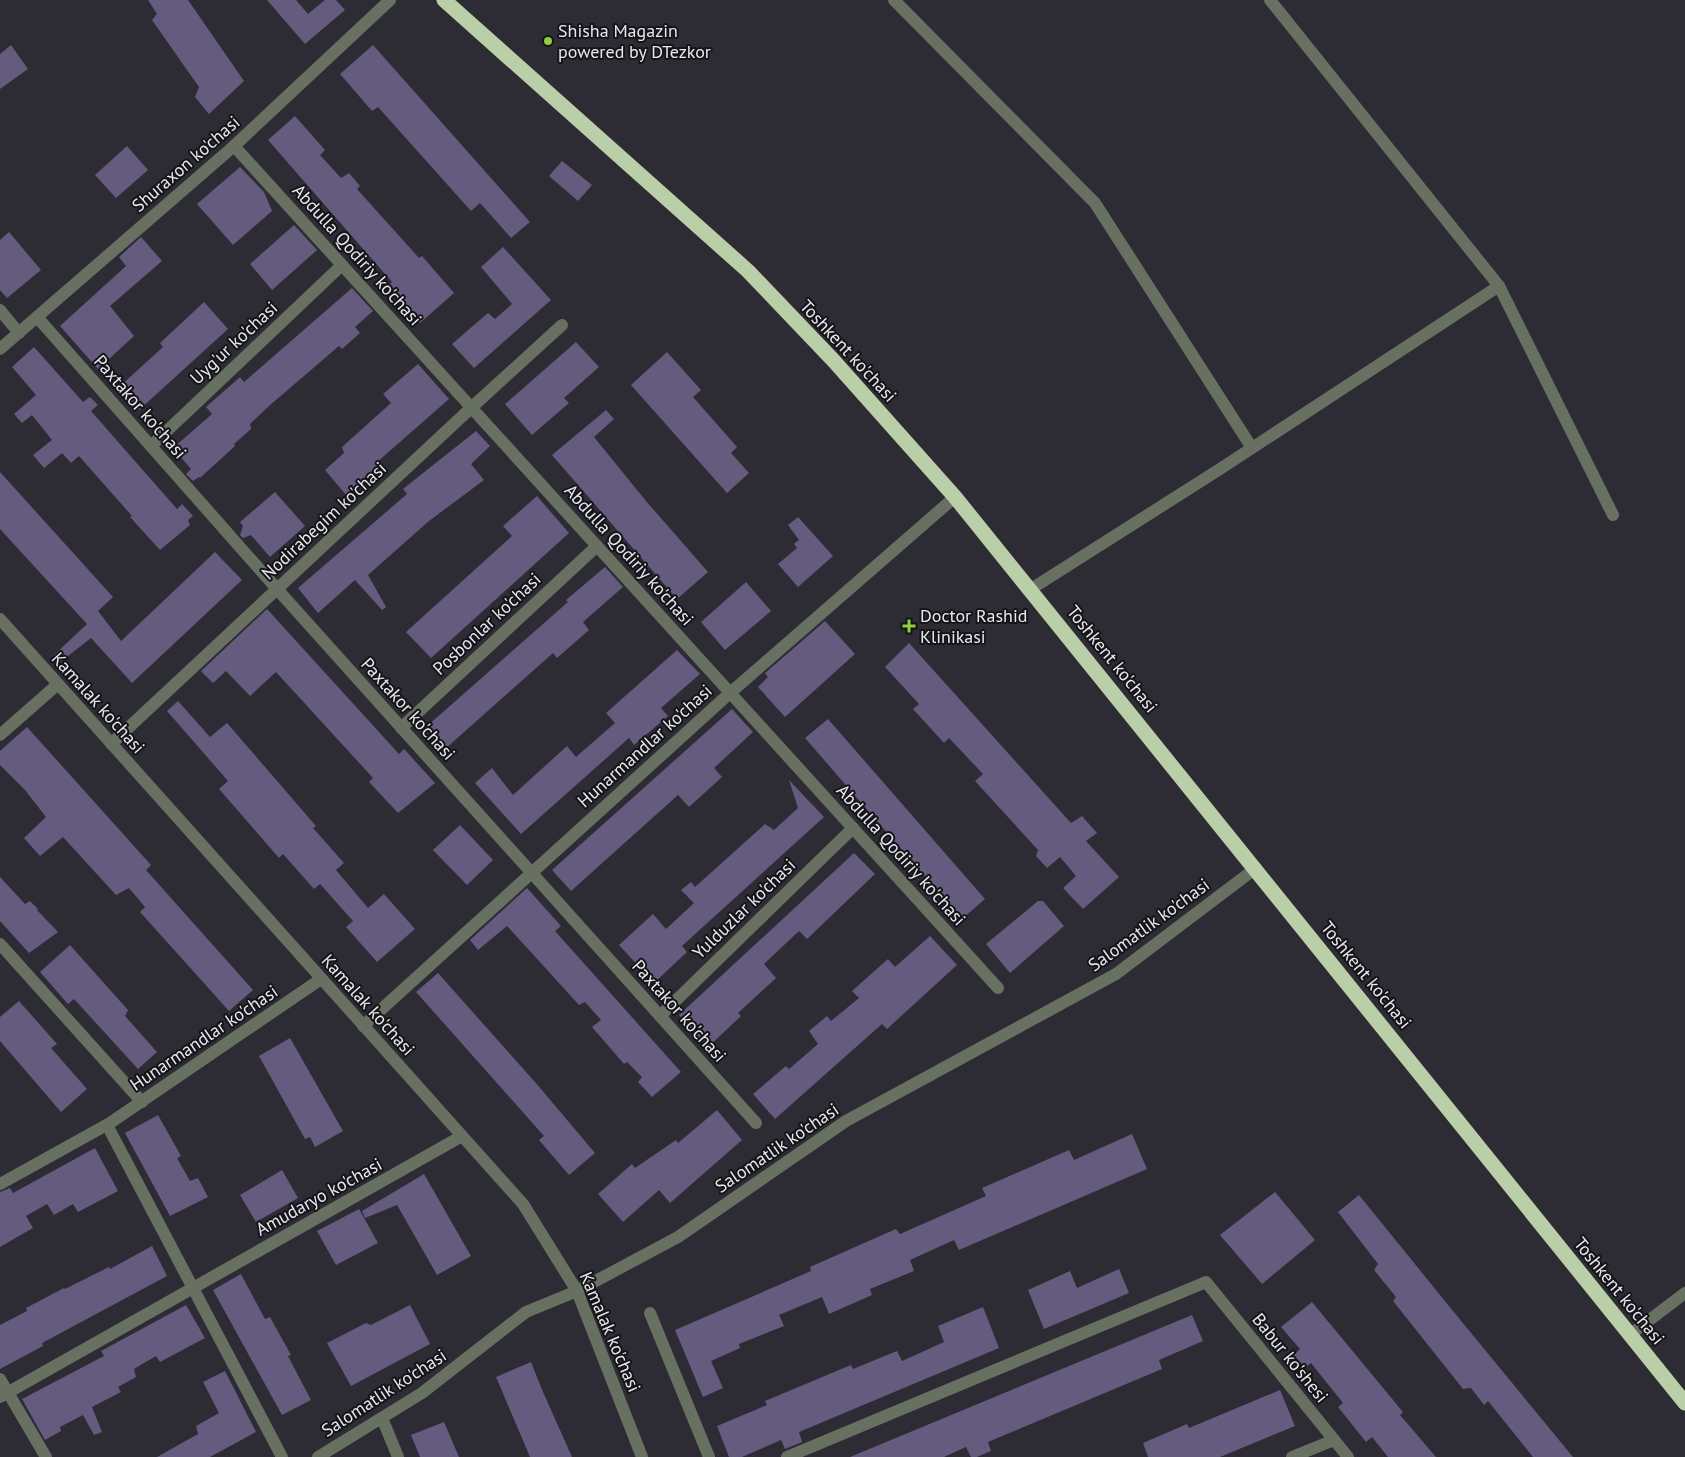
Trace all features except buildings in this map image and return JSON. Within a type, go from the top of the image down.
[{"type":"highway","name":"Toshkent ko'chasi","points":[[444,0],[748,271],[833,360],[955,497],[1256,868],[1685,1403]]},
{"type":"street","name":"Shuraxon ko'chasi","points":[[0,349],[234,146],[390,0]]},
{"type":"street","points":[[894,0],[1095,204],[1252,448]]},
{"type":"street","points":[[1270,0],[1499,286],[1613,515]]},
{"type":"street","name":"Abdulla Qodiriy ko'chasi","points":[[234,146],[998,988]]},
{"type":"street","name":"Uyg'ur ko'chasi","points":[[151,446],[342,265]]},
{"type":"street","points":[[1031,589],[1252,448],[1499,286]]},
{"type":"street","points":[[0,310],[19,333]]},
{"type":"street","name":"Paxtakor ko'chasi","points":[[37,317],[277,589],[756,1123]]},
{"type":"street","name":"Nodirabegim ko'chasi","points":[[111,744],[562,325]]},
{"type":"street","name":"Hunarmandlar ko'chasi","points":[[363,1026],[730,693],[955,497]]},
{"type":"street","name":"Posbonlar ko'chasi","points":[[401,728],[597,546]]},
{"type":"street","name":"Kamalak ko'chasi","points":[[0,619],[523,1204],[577,1291],[642,1457]]},
{"type":"street","points":[[0,735],[58,684]]},
{"type":"street","name":"Yulduzlar ko'chasi","points":[[660,1016],[853,828]]},
{"type":"street","name":"Salomatlik ko'chasi","points":[[318,1457],[422,1393],[526,1312],[577,1291],[678,1237],[846,1121],[1116,974],[1256,868]]},
{"type":"street","points":[[0,944],[142,1102]]},
{"type":"street","name":"Hunarmandlar ko'chasi","points":[[0,1184],[107,1125],[322,979]]},
{"type":"street","points":[[107,1125],[282,1457]]},
{"type":"street","name":"Amudaryo ko'chasi","points":[[4,1395],[462,1136]]},
{"type":"street","name":"Babur ko'shesi","points":[[787,1457],[1206,1282],[1348,1457]]},
{"type":"street","points":[[1630,1334],[1685,1293]]},
{"type":"street","points":[[650,1313],[709,1457]]},
{"type":"street","points":[[0,1379],[4,1395],[46,1457]]},
{"type":"street","points":[[382,1418],[398,1457]]},
{"type":"street","points":[[1292,1457],[1334,1440]]},
{"type":"place","name":"Shisha Magazin powered by DTezkor","points":[[548,41]]},
{"type":"place","name":"Doctor Rashid Klinikasi","points":[[909,626]]}]
